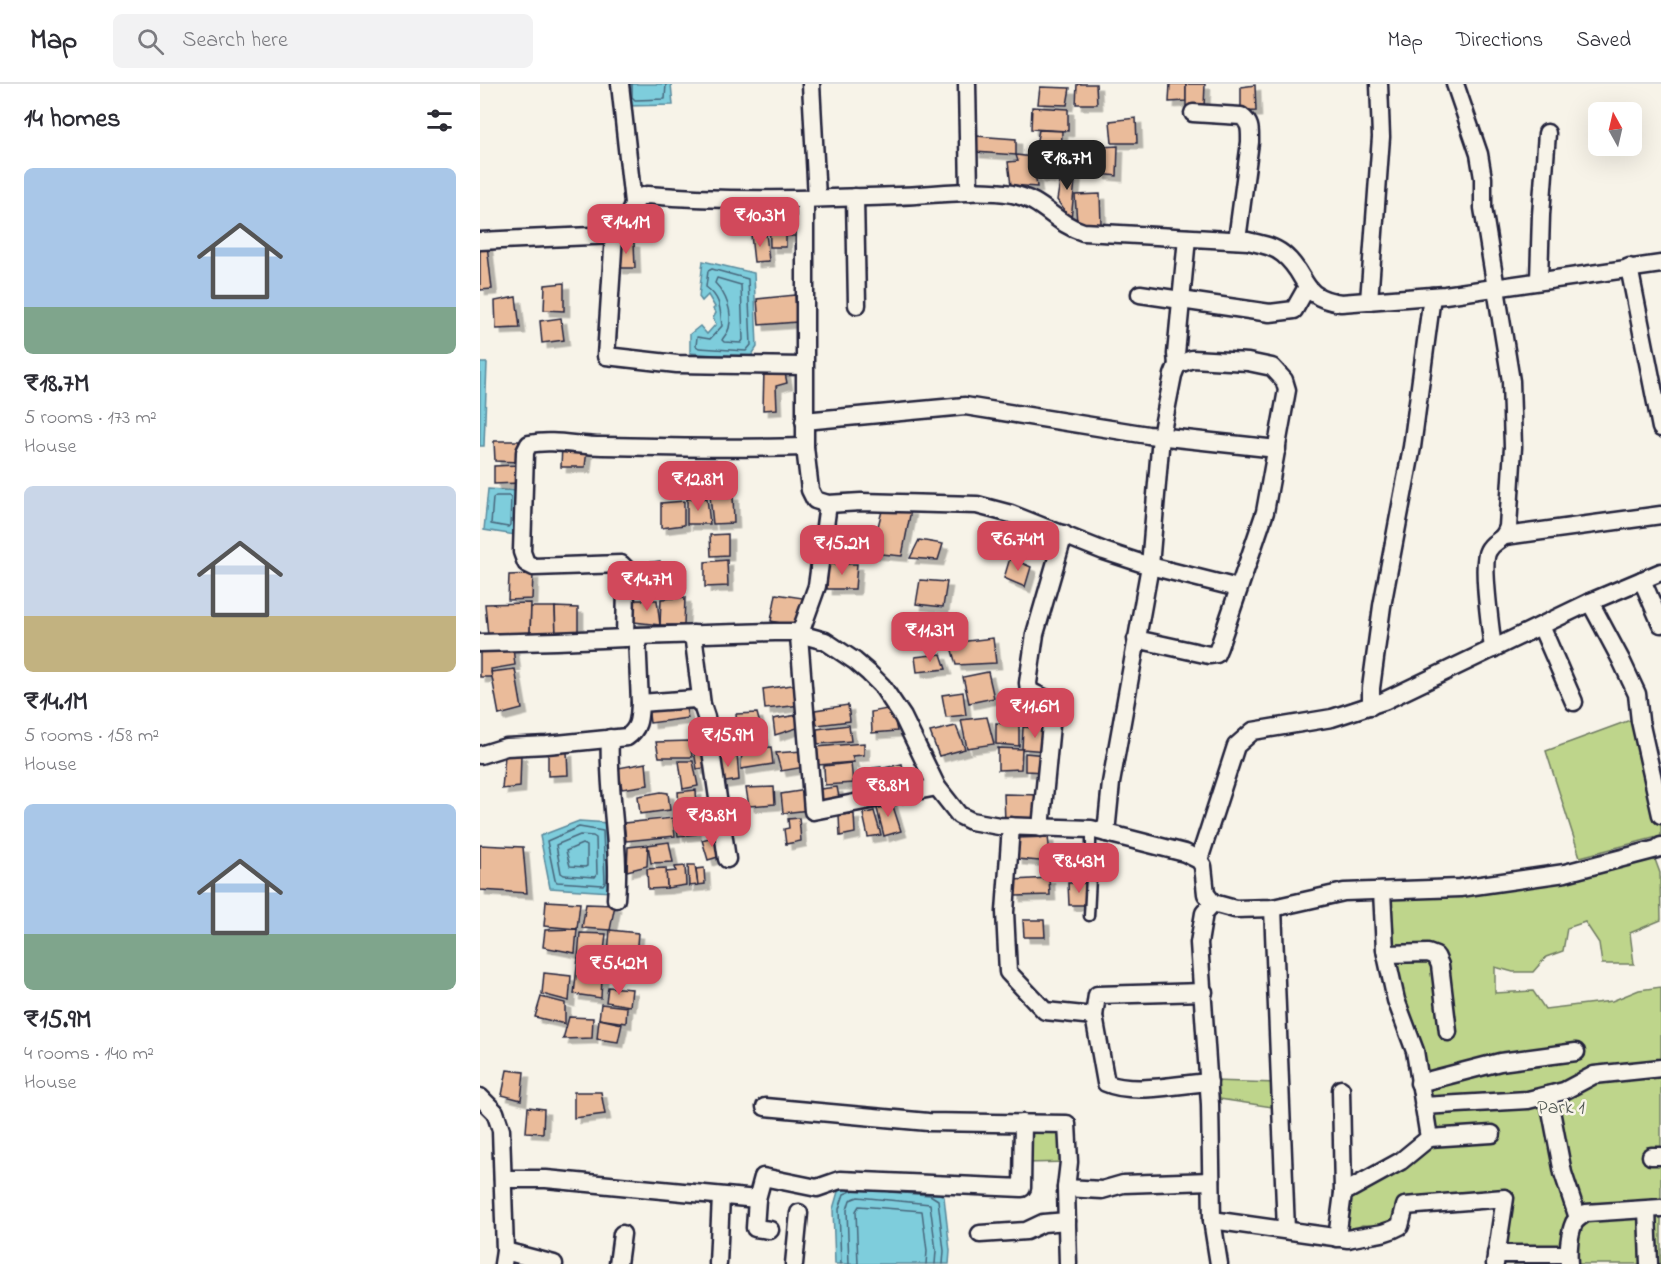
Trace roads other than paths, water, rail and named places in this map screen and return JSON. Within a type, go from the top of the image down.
[{"type":"street","points":[[480,241],[614,235],[622,229],[628,220],[633,203],[620,84]]},
{"type":"street","points":[[811,84],[811,199],[804,366],[804,447],[810,490],[815,500],[828,504],[861,502],[976,505],[1011,514],[1104,551],[1150,566],[1238,588]]},
{"type":"street","points":[[967,84],[969,192]]},
{"type":"street","points":[[1369,301],[1381,137],[1379,84]]},
{"type":"street","points":[[1455,84],[1479,154],[1483,178],[1483,208],[1511,381],[1513,447],[1508,527],[1505,536]]},
{"type":"street","points":[[1194,113],[1241,116],[1247,120],[1250,127],[1237,240]]},
{"type":"street","points":[[1539,280],[1541,215],[1548,133]]},
{"type":"street","points":[[633,203],[639,197],[647,195],[704,199],[811,199],[969,192],[1010,194],[1040,204],[1068,228],[1083,232],[1237,240],[1272,247],[1284,255],[1312,294],[1327,301],[1341,303],[1432,296],[1661,264]]},
{"type":"street","points":[[855,197],[856,306]]},
{"type":"street","points":[[614,235],[606,356],[677,364],[804,366]]},
{"type":"street","points":[[1098,831],[1111,783],[1150,566],[1161,436],[1177,365],[1176,354],[1187,238]]},
{"type":"street","points":[[1629,267],[1656,374],[1660,420]]},
{"type":"street","points":[[1140,294],[1270,313],[1294,310],[1307,287]]},
{"type":"street","points":[[1371,705],[1371,688],[1382,606],[1413,447],[1432,296]]},
{"type":"street","points":[[1136,639],[1180,650],[1216,654],[1264,513],[1287,390],[1279,372],[1272,367],[1239,362],[1192,360],[1183,361],[1177,365]]},
{"type":"street","points":[[804,421],[966,406],[1161,436],[1277,449]]},
{"type":"street","points":[[480,755],[506,747],[547,746],[627,737],[635,732],[639,723],[640,703],[626,585],[628,571],[621,564],[534,567],[526,563],[522,552],[525,452],[529,444],[542,441],[593,446],[804,447]]},
{"type":"street","points":[[828,504],[817,586],[799,636],[813,811],[937,788]]},
{"type":"street","points":[[1493,649],[1487,598],[1486,556],[1493,544],[1505,536],[1661,515]]},
{"type":"street","points":[[1041,828],[1053,704],[1029,690],[1028,683],[1035,634],[1064,534]]},
{"type":"street","points":[[1199,860],[1236,746],[1240,740],[1254,731],[1332,718],[1371,705],[1590,602],[1661,572]]},
{"type":"street","points":[[1642,580],[1661,624]]},
{"type":"street","points":[[1590,602],[1637,694],[1655,754],[1661,815]]},
{"type":"street","points":[[1541,626],[1574,702]]},
{"type":"street","points":[[480,643],[776,632],[792,632],[799,636],[825,641],[855,661],[882,686],[903,717],[937,788],[959,815],[971,821],[1011,826],[1098,831],[1185,853],[1199,860],[1203,866],[1206,894],[1214,903],[1234,909],[1273,908],[1344,892],[1460,888],[1565,873],[1660,852]]},
{"type":"street","points":[[693,634],[702,705],[706,717],[728,859]]},
{"type":"street","points":[[640,703],[695,699],[702,705]]},
{"type":"street","points":[[610,738],[608,768],[617,856],[615,899]]},
{"type":"street","points":[[1011,826],[1005,912],[1008,972],[1045,1011],[1094,1016]]},
{"type":"street","points":[[1382,891],[1386,954],[1396,1000],[1415,1051],[1429,1138]]},
{"type":"street","points":[[1214,903],[1204,913],[1199,943],[1209,1082],[1212,1220],[1219,1264]]},
{"type":"street","points":[[1273,908],[1286,1230]]},
{"type":"street","points":[[1386,954],[1428,952],[1436,956],[1440,965],[1448,1032]]},
{"type":"street","points":[[1204,992],[1097,995],[1094,1016],[1106,1083],[1115,1088],[1133,1089],[1209,1082]]},
{"type":"street","points":[[1419,1083],[1500,1062],[1576,1052]]},
{"type":"street","points":[[1424,1107],[1505,1103],[1564,1092],[1594,1075],[1661,1068]]},
{"type":"street","points":[[1337,1238],[1343,1193],[1341,1089]]},
{"type":"street","points":[[1548,1095],[1563,1173],[1578,1218]]},
{"type":"street","points":[[480,1097],[495,1112],[501,1130],[504,1258],[554,1264]]},
{"type":"street","points":[[765,1107],[928,1122],[1067,1124],[1068,1264]]},
{"type":"street","points":[[770,1230],[754,1228],[757,1199],[763,1177],[817,1188],[840,1180],[1022,1188],[1023,1123]]},
{"type":"street","points":[[1343,1193],[1401,1161],[1429,1138],[1492,1134]]},
{"type":"street","points":[[503,1179],[546,1179],[757,1199]]},
{"type":"street","points":[[1066,1188],[1102,1190],[1123,1184],[1211,1181]]},
{"type":"street","points":[[718,1264],[721,1196]]},
{"type":"street","points":[[1212,1220],[1348,1239],[1361,1235],[1388,1233],[1400,1226],[1405,1206],[1504,1198],[1495,1259],[1568,1259],[1574,1224],[1586,1213],[1654,1209],[1649,1264]]},
{"type":"street","points":[[794,1264],[799,1214]]},
{"type":"street","points":[[980,1234],[1026,1231],[1043,1222],[1067,1221]]},
{"type":"street","points":[[618,1264],[622,1234]]},
{"type":"lane","points":[[1089,916],[1091,877],[1098,831]]},
{"type":"water","points":[[626,84],[671,84],[673,105],[626,106]]},
{"type":"water","points":[[703,261],[754,273],[757,347],[750,358],[690,353],[690,334],[700,326],[707,334],[716,324],[713,318],[716,313],[713,309],[715,307],[708,295],[702,301],[699,297]]},
{"type":"water","points":[[480,363],[487,363],[484,446],[480,446]]},
{"type":"water","points":[[488,489],[518,491],[515,535],[484,530]]},
{"type":"water","points":[[579,821],[609,823],[611,892],[550,888],[540,836]]},
{"type":"water","points":[[839,1188],[933,1189],[944,1197],[950,1251],[949,1264],[835,1264],[833,1209]]},
{"type":"park label","name":"Park 1","points":[[1561,1108]]}]
